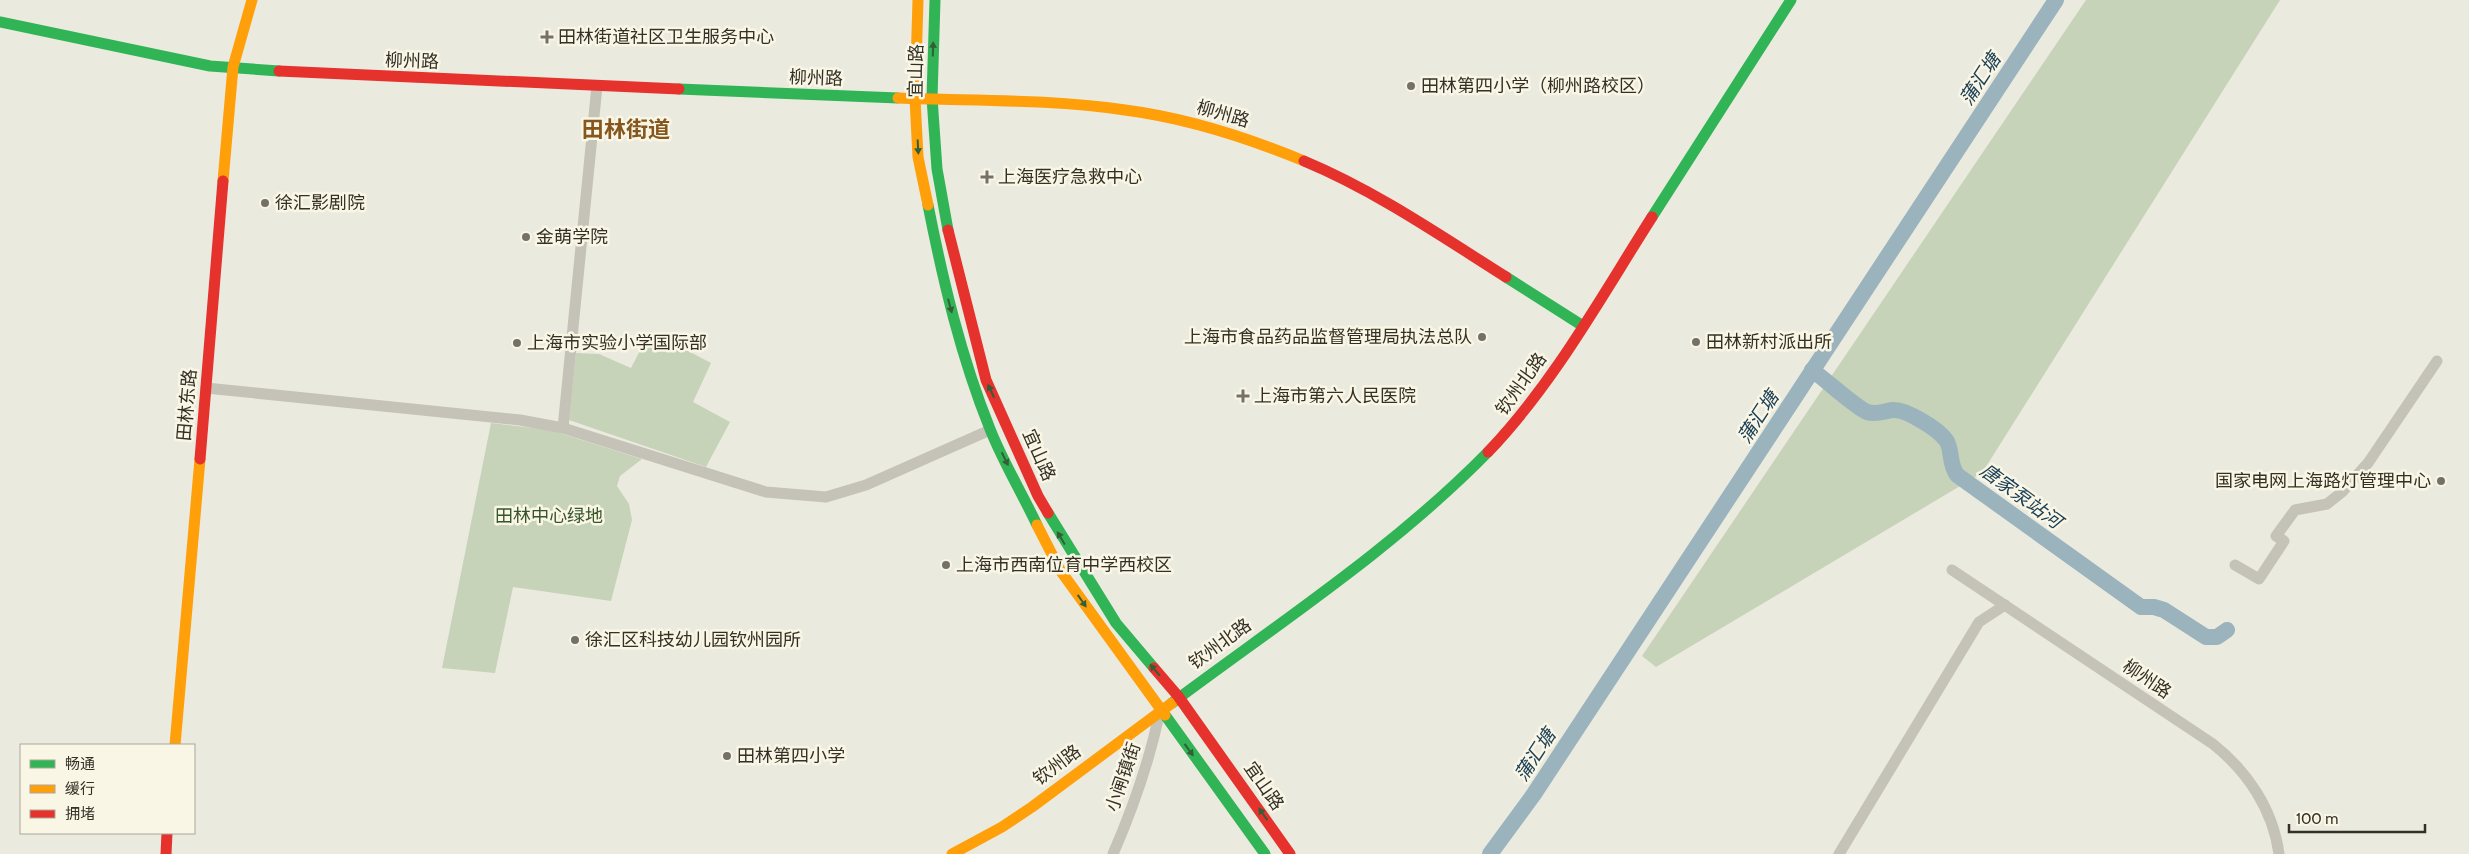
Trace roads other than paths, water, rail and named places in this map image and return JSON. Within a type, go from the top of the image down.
[{"type":"street","name":"田林东路","points":[[175,744],[233,67],[252,0]]},
{"type":"street","name":"宜山路","points":[[918,0],[915,98],[918,156],[942,276],[961,347],[990,430],[1060,570],[1265,854]]},
{"type":"street","name":"宜山路","points":[[935,0],[932,98],[942,204],[959,279],[986,380],[1055,528],[1116,623],[1178,696],[1290,854]]},
{"type":"street","name":"钦州北路","points":[[1178,696],[1378,550],[1459,482],[1492,450],[1520,418],[1552,374],[1791,0]]},
{"type":"street","name":"柳州路","points":[[0,22],[126,50],[210,66],[342,75],[932,98],[1092,106],[1127,110],[1188,122],[1257,142],[1322,168],[1376,196],[1583,326]]},
{"type":"street","points":[[563,428],[597,86]]},
{"type":"street","points":[[2235,564],[2259,579],[2284,541],[2276,536],[2295,510],[2327,504],[2342,492],[2368,463],[2437,362]]},
{"type":"street","points":[[206,388],[520,420],[563,428],[766,492],[826,497],[866,485],[990,430]]},
{"type":"street","name":"柳州路","points":[[1952,570],[2213,744],[2232,759],[2245,774],[2266,809],[2274,831],[2279,854]]},
{"type":"street","points":[[1838,854],[1979,622],[2005,605]]},
{"type":"street","name":"钦州路","points":[[952,854],[1002,827],[1032,807],[1178,696]]},
{"type":"street","name":"小闸镇街","points":[[1113,854],[1137,794],[1154,740],[1160,710]]},
{"type":"street","points":[[166,854],[167,834]]},
{"type":"waterway","name":"蒲汇塘","points":[[1490,854],[1534,794],[2056,0]]},
{"type":"waterway","name":"唐家泵站河","points":[[1812,370],[1855,405],[1867,412],[1899,411],[1929,425],[1946,440],[1952,465],[1957,475],[2141,607],[2154,607],[2164,610],[2206,637],[2217,637],[2227,630]]},
{"type":"place","name":"田林街道社区卫生服务中心","points":[[547,37]]},
{"type":"place","name":"田林第四小学（柳州路校区）","points":[[1411,86]]},
{"type":"place","name":"上海医疗急救中心","points":[[987,177]]},
{"type":"place","name":"徐汇影剧院","points":[[265,203]]},
{"type":"place","name":"金萌学院","points":[[526,237]]},
{"type":"place","name":"上海市食品药品监督管理局执法总队","points":[[1482,337]]},
{"type":"place","name":"田林新村派出所","points":[[1696,342]]},
{"type":"place","name":"上海市实验小学国际部","points":[[517,343]]},
{"type":"place","name":"上海市第六人民医院","points":[[1243,396]]},
{"type":"place","name":"国家电网上海路灯管理中心","points":[[2441,481]]},
{"type":"place","name":"上海市西南位育中学西校区","points":[[946,565]]},
{"type":"place","name":"徐汇区科技幼儿园钦州园所","points":[[575,640]]},
{"type":"place","name":"田林第四小学","points":[[727,756]]},
{"type":"district","name":"田林街道","points":[[626,129]]},
{"type":"park label","name":"田林中心绿地","points":[[549,516]]}]
